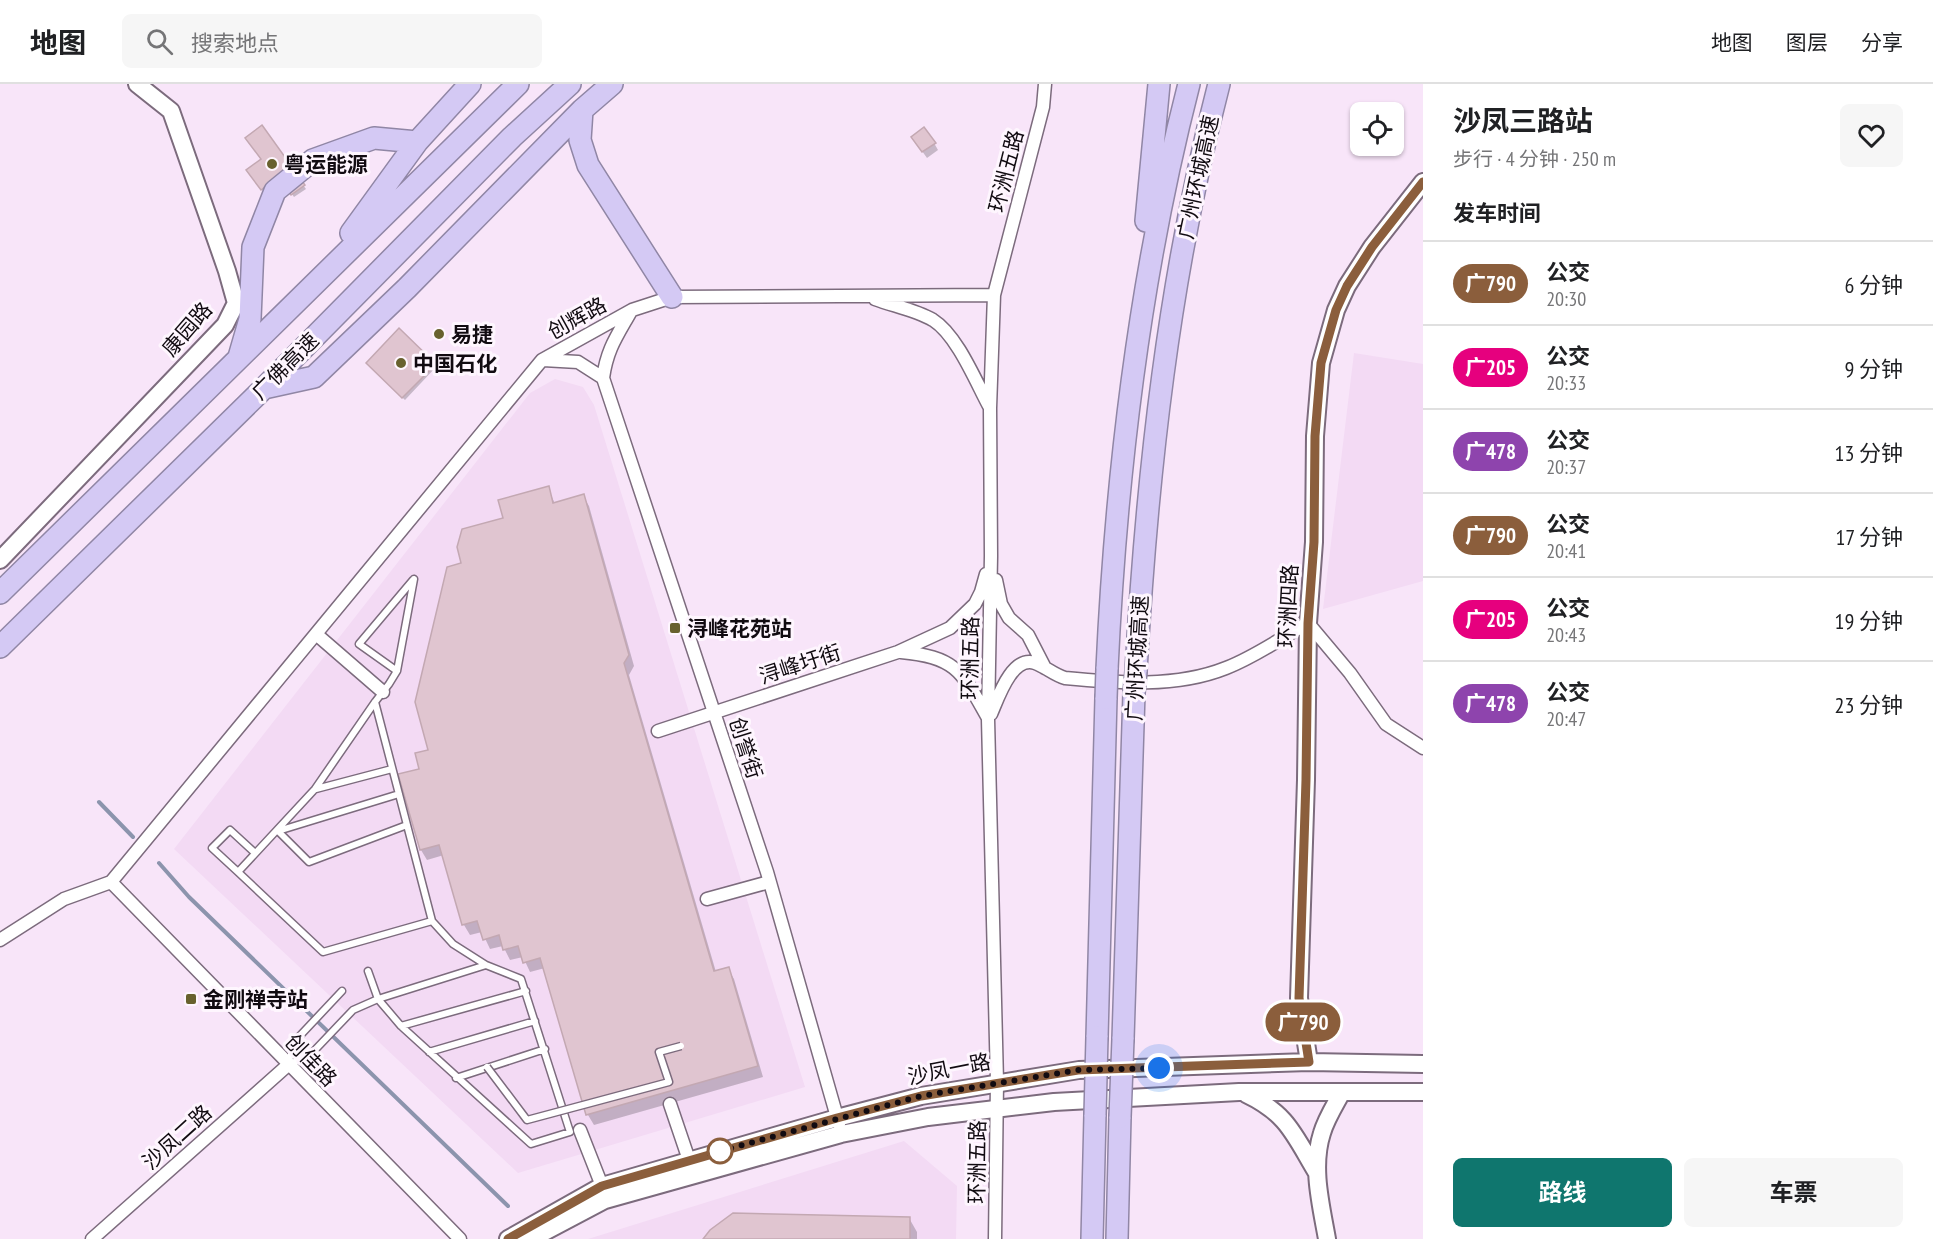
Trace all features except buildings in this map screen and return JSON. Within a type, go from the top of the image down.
[{"type":"highway","points":[[314,284],[417,142],[470,84]]},
{"type":"highway","name":"广佛高速","points":[[0,593],[518,84]]},
{"type":"highway","name":"广佛高速","points":[[0,647],[264,388],[512,137],[570,84]]},
{"type":"highway","points":[[264,388],[314,377],[407,288],[582,110],[612,84]]},
{"type":"highway","points":[[1126,445],[1159,84]]},
{"type":"highway","name":"广州环城高速","points":[[1092,1239],[1106,698],[1113,567],[1132,379],[1162,204],[1189,84]]},
{"type":"highway","name":"广州环城高速","points":[[1117,1239],[1134,693],[1146,514],[1162,378],[1189,214],[1219,84]]},
{"type":"highway","points":[[582,110],[580,140],[588,165],[672,297]]},
{"type":"highway","points":[[238,359],[250,319],[253,247],[276,191],[313,160],[374,138],[417,142]]},
{"type":"street","name":"康园路","points":[[0,560],[225,325],[236,303],[171,111],[137,84]]},
{"type":"street","name":"环洲五路","points":[[995,1239],[997,1082],[988,719],[991,556],[990,408],[994,295],[1043,107],[1046,84]]},
{"type":"street","name":"环洲四路","points":[[1309,1062],[1299,998],[1308,623],[1314,542],[1316,411],[1324,350],[1336,310],[1347,286],[1378,240],[1423,182]]},
{"type":"street","name":"创辉路","points":[[542,360],[632,310],[672,297],[994,295]]},
{"type":"street","points":[[866,296],[919,313],[935,321],[958,350],[990,408]]},
{"type":"street","points":[[0,940],[64,898],[111,882],[542,360],[578,362],[603,378],[610,346],[632,310]]},
{"type":"street","name":"创誉街","points":[[603,378],[769,882],[839,1126]]},
{"type":"street","points":[[991,556],[1000,604],[1009,618],[1028,635],[1045,668]]},
{"type":"street","name":"浔峰圩街","points":[[658,731],[897,652],[950,628],[975,604],[981,592],[991,556]]},
{"type":"street","points":[[988,719],[1006,680],[1015,668],[1027,662],[1045,668],[1057,676],[1076,679],[1160,683],[1188,679],[1229,667],[1308,623],[1350,673],[1386,724],[1423,748]]},
{"type":"street","points":[[316,634],[379,697]]},
{"type":"street","points":[[897,652],[927,654],[958,670],[988,719]]},
{"type":"street","name":"创佳路","points":[[111,882],[460,1239]]},
{"type":"street","points":[[707,899],[769,882]]},
{"type":"street","name":"沙凤一路","points":[[531,1239],[605,1200],[839,1126],[921,1096],[1078,1070],[1309,1062],[1423,1064]]},
{"type":"street","name":"沙凤二路","points":[[92,1239],[288,1065]]},
{"type":"street","points":[[1239,1092],[1266,1104],[1287,1122],[1317,1174]]},
{"type":"street","name":"沙凤一路","points":[[508,1239],[602,1186],[689,1160],[839,1126],[1054,1102],[1239,1092],[1423,1092]]},
{"type":"street","points":[[1327,1239],[1317,1174],[1318,1152],[1323,1131],[1342,1092]]},
{"type":"street","points":[[670,1104],[689,1160]]},
{"type":"street","points":[[580,1130],[602,1186]]},
{"type":"lane","points":[[238,872],[315,789],[397,670],[414,579],[359,644],[397,670]]},
{"type":"lane","points":[[368,971],[378,999],[400,1026],[531,1144],[570,1132],[521,979],[486,965],[453,944],[432,921],[392,769],[379,697]]},
{"type":"lane","points":[[315,789],[392,769]]},
{"type":"lane","points":[[278,831],[399,794]]},
{"type":"lane","points":[[278,831],[309,862],[407,825]]},
{"type":"lane","points":[[255,853],[230,830],[213,848],[323,952],[432,921]]},
{"type":"lane","points":[[288,1065],[313,1052],[353,1010],[378,999],[486,965]]},
{"type":"lane","points":[[288,1065],[295,1041],[342,991]]},
{"type":"lane","points":[[400,1026],[526,991]]},
{"type":"lane","points":[[429,1052],[535,1021]]},
{"type":"lane","points":[[487,1067],[527,1120],[669,1082],[659,1052],[681,1046]]},
{"type":"lane","points":[[456,1078],[545,1049]]},
{"type":"shaded area","points":[[1354,353],[1423,364],[1423,581],[1323,609]]},
{"type":"shaded area","points":[[555,379],[583,387],[594,405],[805,1087],[518,1173],[174,849],[530,393]]},
{"type":"shaded area","points":[[904,1141],[957,1186],[956,1239],[588,1239]]},
{"type":"waterway","points":[[99,802],[133,837]]},
{"type":"waterway","points":[[159,863],[189,897],[508,1206]]},
{"type":"bus line","name":"广790","points":[[508,1239],[602,1186],[921,1096],[1078,1070],[1309,1062],[1299,998],[1308,623],[1314,542],[1315,436],[1321,363],[1329,330],[1347,286],[1388,225],[1423,182]]},
{"type":"place","name":"粤运能源","points":[[272,164]]},
{"type":"place","name":"易捷","points":[[439,334]]},
{"type":"place","name":"中国石化","points":[[401,363]]},
{"type":"place","name":"浔峰花苑站","points":[[675,628]]},
{"type":"place","name":"金刚禅寺站","points":[[191,999]]},
{"type":"route","points":[[720,1151],[710,1154],[921,1096],[1078,1070],[1159,1068]]}]
